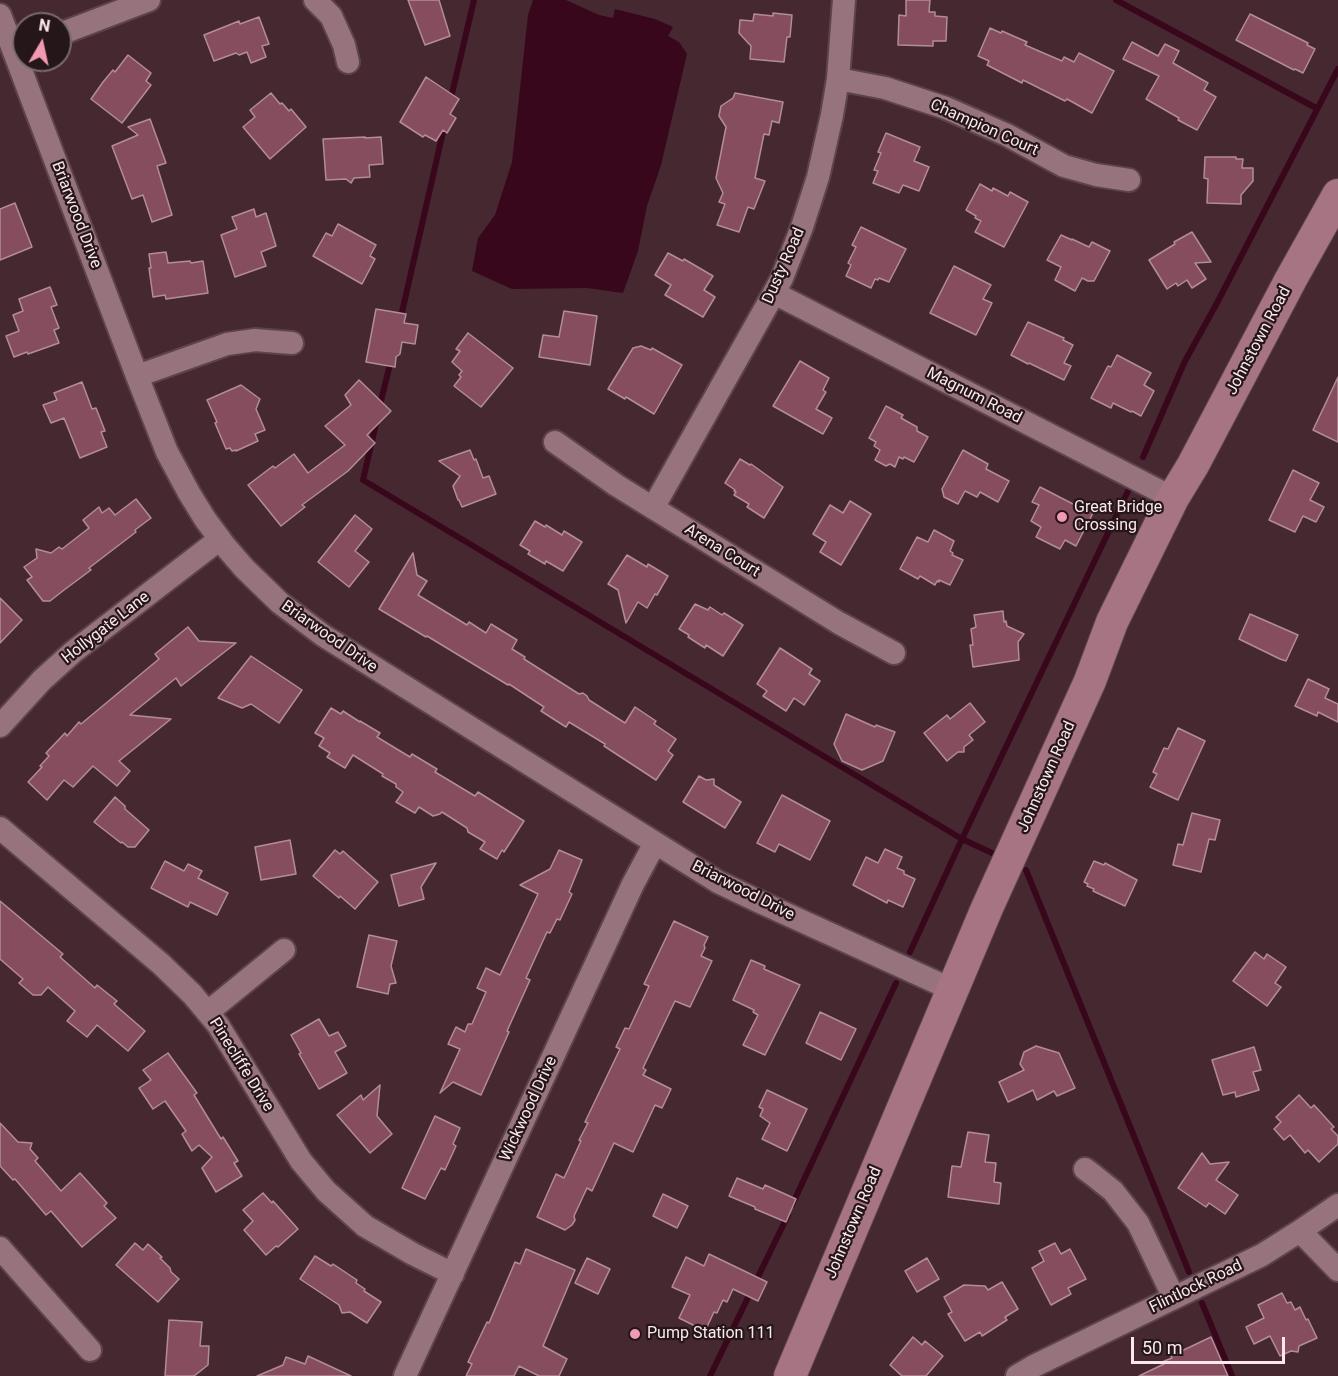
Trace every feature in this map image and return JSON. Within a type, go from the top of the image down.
[{"type":"main road","name":"Johnstown Road","points":[[790,1376],[987,908],[1090,681],[1111,624],[1173,498],[1194,465],[1291,279],[1338,195]]},
{"type":"street","points":[[72,29],[148,0]]},
{"type":"street","points":[[315,0],[331,16],[344,45],[348,62]]},
{"type":"street","name":"Dusty Road","points":[[653,508],[782,278],[802,227],[818,177],[832,115],[838,79],[844,0]]},
{"type":"street","name":"Briarwood Drive","points":[[0,15],[12,49]]},
{"type":"street","name":"Briarwood Drive","points":[[21,72],[137,376],[173,462],[205,519],[244,568],[280,603],[324,636],[718,882],[953,990]]},
{"type":"street","name":"Champion Court","points":[[838,79],[885,88],[946,108],[1007,135],[1064,166],[1096,176],[1129,180]]},
{"type":"street","name":"Magnum Road","points":[[774,293],[1173,498]]},
{"type":"street","points":[[137,376],[227,344],[255,340],[292,343]]},
{"type":"street","name":"Arena Court","points":[[555,442],[616,485],[839,623],[894,653]]},
{"type":"street","name":"Hollygate Lane","points":[[0,726],[42,680],[73,652],[220,539]]},
{"type":"street","name":"Pinecliffe Drive","points":[[0,828],[161,964],[192,994],[218,1025],[301,1161],[326,1191],[365,1226],[453,1274]]},
{"type":"street","name":"Wickwood Drive","points":[[405,1376],[627,895],[655,843]]},
{"type":"street","points":[[208,1012],[284,950]]},
{"type":"street","points":[[1085,1169],[1113,1191],[1138,1223],[1174,1298]]},
{"type":"street","name":"Flintlock Road","points":[[1017,1376],[1262,1255],[1338,1205]]},
{"type":"street","points":[[1300,1231],[1338,1270]]},
{"type":"street","points":[[0,1248],[90,1350]]},
{"type":"shaded area","points":[[533,0],[566,0],[599,15],[613,18],[615,9],[655,19],[673,27],[668,36],[679,42],[687,54],[661,165],[647,206],[638,251],[623,293],[587,288],[512,289],[472,271],[478,238],[495,215],[512,162],[528,15]]},
{"type":"building","points":[[408,0],[439,0],[450,36],[425,45]]},
{"type":"building","points":[[906,0],[930,0],[929,12],[935,12],[935,16],[947,17],[946,41],[933,41],[933,46],[898,45],[899,15],[906,16]]},
{"type":"building","points":[[773,13],[792,15],[784,62],[750,59],[751,46],[739,33],[740,20],[753,21],[754,14],[773,16]]},
{"type":"building","points":[[1250,14],[1308,43],[1307,45],[1315,49],[1303,73],[1236,40]]},
{"type":"building","points":[[259,17],[269,44],[262,46],[266,57],[251,63],[247,52],[239,55],[236,53],[214,61],[204,35],[239,21],[240,24]]},
{"type":"building","points":[[990,28],[1027,42],[1025,45],[1062,61],[1064,57],[1074,62],[1079,53],[1114,71],[1092,113],[1067,99],[1065,101],[1023,80],[1022,83],[987,65],[989,61],[978,56]]},
{"type":"building","points":[[1132,42],[1158,56],[1165,44],[1179,51],[1173,63],[1208,83],[1204,90],[1216,97],[1197,130],[1146,99],[1159,76],[1123,59]]},
{"type":"building","points":[[128,55],[151,73],[146,81],[151,85],[122,123],[91,99],[113,70],[115,72]]},
{"type":"building","points":[[426,77],[459,99],[450,114],[456,118],[447,133],[443,130],[436,141],[425,135],[423,137],[400,122]]},
{"type":"building","points":[[271,93],[280,104],[282,103],[289,111],[291,109],[306,127],[270,159],[243,127],[255,117],[250,110]]},
{"type":"building","points":[[735,93],[783,102],[779,123],[772,121],[769,135],[764,134],[755,178],[765,181],[754,209],[748,207],[739,232],[717,225],[725,204],[719,202],[723,193],[716,178],[726,127],[719,116],[721,106],[733,98]]},
{"type":"building","points":[[150,119],[166,163],[157,166],[172,215],[152,222],[143,195],[132,199],[112,146],[138,135],[128,127]]},
{"type":"building","points":[[886,133],[920,147],[914,161],[929,167],[919,191],[903,185],[899,193],[873,183],[878,171],[874,170],[881,153],[878,152]]},
{"type":"building","points":[[381,137],[383,164],[369,165],[370,177],[354,178],[351,183],[346,179],[326,180],[323,139]]},
{"type":"building","points":[[1205,157],[1236,157],[1236,159],[1243,159],[1242,168],[1253,168],[1253,181],[1241,195],[1241,204],[1207,203],[1208,179],[1204,178]]},
{"type":"building","points":[[980,184],[1008,196],[1010,192],[1028,202],[1004,247],[975,232],[981,221],[966,210]]},
{"type":"building","points":[[15,203],[32,247],[0,260],[0,209]]},
{"type":"building","points":[[254,209],[256,217],[266,213],[276,246],[261,252],[266,266],[235,277],[221,235],[237,229],[232,217]]},
{"type":"building","points":[[338,224],[376,245],[370,256],[375,259],[362,284],[313,256],[326,233],[332,236]]},
{"type":"building","points":[[861,227],[906,249],[889,282],[879,278],[875,279],[871,288],[846,276],[851,265],[848,263],[856,247],[852,245]]},
{"type":"building","points":[[1192,232],[1211,262],[1195,263],[1206,279],[1192,288],[1187,280],[1167,289],[1149,260]]},
{"type":"building","points":[[1061,235],[1089,247],[1092,242],[1110,251],[1094,281],[1082,278],[1075,291],[1055,280],[1061,267],[1047,260]]},
{"type":"building","points":[[166,252],[168,263],[203,261],[208,293],[166,299],[165,295],[153,297],[149,254]]},
{"type":"building","points":[[668,253],[683,261],[684,259],[713,276],[704,290],[715,297],[703,317],[665,295],[671,285],[655,275]]},
{"type":"building","points":[[954,266],[991,285],[983,299],[992,303],[976,335],[930,313]]},
{"type":"building","points":[[50,287],[57,305],[51,307],[59,328],[54,330],[59,343],[14,357],[6,336],[19,331],[13,315],[23,311],[19,299]]},
{"type":"building","points":[[376,309],[406,314],[404,323],[418,325],[415,344],[402,342],[395,367],[366,362]]},
{"type":"building","points":[[564,311],[597,316],[590,365],[539,357],[543,335],[559,337]]},
{"type":"building","points":[[1028,322],[1064,338],[1063,340],[1073,345],[1064,363],[1071,366],[1064,380],[1011,355]]},
{"type":"building","points":[[468,333],[513,368],[481,407],[454,386],[461,377],[459,375],[462,371],[452,362],[460,351],[456,349]]},
{"type":"building","points":[[641,346],[651,350],[652,348],[682,365],[654,414],[608,389],[633,348]]},
{"type":"building","points":[[1117,355],[1151,373],[1144,385],[1154,391],[1141,416],[1113,403],[1111,408],[1091,398],[1108,366],[1111,367]]},
{"type":"building","points":[[800,361],[829,378],[823,390],[826,392],[816,409],[832,418],[823,434],[773,406]]},
{"type":"building","points":[[1338,377],[1338,442],[1313,430]]},
{"type":"building","points":[[359,380],[391,411],[367,435],[375,443],[348,471],[302,505],[305,507],[281,526],[248,485],[294,454],[308,473],[345,445],[325,426],[351,405],[345,395]]},
{"type":"building","points":[[82,382],[92,409],[96,408],[105,431],[101,432],[107,447],[80,458],[64,418],[51,423],[43,405],[57,400],[54,393]]},
{"type":"building","points":[[241,385],[260,399],[256,409],[265,430],[255,434],[258,441],[232,451],[230,448],[226,449],[207,400]]},
{"type":"building","points":[[886,406],[903,415],[901,418],[917,427],[917,431],[928,437],[914,462],[899,457],[895,467],[890,464],[886,466],[875,460],[880,450],[874,446],[876,442],[869,438]]},
{"type":"building","points":[[470,450],[483,478],[489,476],[496,494],[462,507],[453,486],[460,476],[439,461]]},
{"type":"building","points":[[963,450],[988,464],[986,469],[1009,481],[998,502],[980,492],[977,497],[965,491],[958,504],[944,497],[942,489]]},
{"type":"building","points":[[740,459],[751,464],[783,487],[764,518],[747,507],[749,504],[734,495],[735,490],[725,483]]},
{"type":"building","points":[[1293,470],[1319,483],[1310,500],[1324,507],[1316,522],[1303,516],[1295,532],[1269,520]]},
{"type":"building","name":"Great Bridge Crossing","points":[[1040,487],[1093,513],[1076,546],[1065,540],[1060,549],[1036,537],[1041,527],[1031,521],[1039,505],[1032,502]]},
{"type":"building","points":[[136,499],[151,518],[89,568],[91,570],[50,601],[43,601],[27,580],[32,577],[24,567],[37,558],[36,549],[51,553],[59,547],[62,549],[89,528],[83,520],[99,507],[102,513],[109,508],[115,515]]},
{"type":"building","points":[[850,501],[871,514],[841,565],[820,552],[826,542],[813,534],[830,505],[843,513]]},
{"type":"building","points":[[355,515],[372,529],[355,551],[369,562],[349,587],[318,562]]},
{"type":"building","points":[[535,521],[562,535],[564,531],[582,542],[563,571],[528,554],[530,551],[520,545]]},
{"type":"building","points":[[934,530],[954,541],[950,551],[952,555],[963,560],[950,585],[939,580],[935,585],[920,576],[918,579],[900,569],[917,537],[928,542]]},
{"type":"building","points":[[413,553],[417,575],[427,581],[418,595],[467,625],[469,622],[486,633],[491,624],[517,640],[512,649],[525,657],[524,659],[579,694],[583,693],[589,700],[625,723],[635,707],[656,721],[654,724],[676,739],[668,751],[673,755],[656,780],[569,722],[566,727],[541,711],[544,707],[509,684],[379,609]]},
{"type":"building","points":[[627,555],[668,576],[647,608],[638,602],[626,623],[618,590],[608,584]]},
{"type":"building","points":[[0,598],[22,620],[0,643]]},
{"type":"building","points":[[695,604],[708,610],[710,607],[722,615],[724,613],[743,625],[723,656],[706,645],[705,648],[679,629]]},
{"type":"building","points":[[1003,611],[1004,622],[1006,621],[1007,626],[1024,634],[1018,642],[1019,660],[973,667],[970,645],[973,645],[971,629],[976,627],[974,615]]},
{"type":"building","points":[[1250,614],[1298,635],[1286,661],[1239,639]]},
{"type":"building","points":[[188,627],[199,641],[236,643],[181,686],[176,678],[130,715],[171,719],[119,761],[130,771],[117,786],[93,766],[73,787],[64,780],[47,800],[28,782],[49,756],[46,753],[65,733],[67,736],[79,722],[81,724],[159,659],[155,654]]},
{"type":"building","points":[[780,648],[812,669],[809,674],[820,681],[804,705],[794,698],[786,711],[763,696],[767,691],[757,684]]},
{"type":"building","points":[[251,656],[302,690],[279,723],[251,704],[242,708],[218,698]]},
{"type":"building","points":[[1308,679],[1329,689],[1325,698],[1338,704],[1338,722],[1318,712],[1317,716],[1295,706]]},
{"type":"building","points":[[970,703],[985,722],[969,735],[973,740],[964,747],[964,752],[958,752],[947,761],[924,733],[947,715],[950,719]]},
{"type":"building","points":[[331,708],[341,714],[343,711],[380,733],[377,737],[410,757],[412,754],[437,769],[435,772],[475,796],[478,792],[524,821],[504,852],[502,850],[497,859],[480,849],[485,842],[442,812],[433,816],[419,807],[415,813],[396,802],[403,792],[396,787],[396,784],[353,755],[345,768],[327,757],[330,753],[319,746],[324,738],[315,733]]},
{"type":"building","points":[[846,714],[875,727],[876,725],[895,732],[883,761],[862,770],[842,761],[834,744]]},
{"type":"building","points":[[1178,728],[1205,741],[1178,800],[1150,787],[1157,774],[1153,772],[1164,748],[1168,749]]},
{"type":"building","points":[[699,776],[706,780],[714,779],[714,785],[741,802],[725,828],[683,802]]},
{"type":"building","points":[[782,795],[830,821],[810,860],[779,844],[775,852],[757,843]]},
{"type":"building","points":[[115,797],[149,830],[135,847],[128,847],[121,843],[94,822]]},
{"type":"building","points":[[1192,813],[1220,820],[1215,840],[1209,839],[1201,872],[1173,865],[1178,844],[1183,845]]},
{"type":"building","points":[[290,840],[296,874],[261,880],[255,847]]},
{"type":"building","points":[[885,849],[902,857],[897,868],[915,879],[903,907],[888,900],[887,903],[853,885],[866,857],[878,863]]},
{"type":"building","points":[[335,850],[340,854],[343,851],[378,882],[355,909],[313,876]]},
{"type":"building","points":[[559,850],[582,860],[569,892],[572,894],[560,920],[557,919],[550,933],[547,932],[526,978],[530,980],[481,1095],[453,1082],[440,1093],[460,1049],[448,1044],[456,1027],[465,1032],[468,1024],[472,1024],[486,992],[477,988],[486,968],[500,975],[538,894],[520,885],[550,869]]},
{"type":"building","points":[[165,861],[184,871],[188,864],[202,871],[198,878],[228,893],[217,915],[190,902],[188,907],[151,888]]},
{"type":"building","points":[[1094,861],[1104,865],[1105,863],[1137,880],[1125,906],[1093,891],[1094,889],[1084,882]]},
{"type":"building","points":[[436,863],[421,887],[424,899],[399,906],[391,875]]},
{"type":"building","points":[[0,901],[63,954],[60,957],[95,988],[97,985],[117,1001],[114,1004],[145,1031],[128,1051],[97,1025],[87,1037],[67,1021],[75,1011],[48,987],[41,995],[33,995],[19,983],[23,979],[0,959]]},
{"type":"building","points":[[674,921],[708,937],[701,956],[712,961],[690,1007],[675,1001],[643,1068],[646,1070],[643,1075],[671,1089],[662,1108],[655,1105],[633,1152],[614,1143],[592,1191],[587,1188],[574,1216],[575,1220],[565,1230],[537,1217],[556,1174],[564,1178],[588,1123],[585,1122],[620,1049],[616,1047],[625,1028],[629,1029],[649,986],[644,984]]},
{"type":"building","points":[[369,935],[397,941],[391,966],[396,983],[390,984],[388,994],[357,987]]},
{"type":"building","points":[[1255,952],[1264,959],[1267,954],[1286,967],[1275,983],[1281,987],[1267,1006],[1233,981]]},
{"type":"building","points":[[751,960],[765,966],[764,969],[800,985],[765,1055],[743,1045],[758,1015],[753,1012],[754,1010],[733,1000]]},
{"type":"building","points":[[820,1012],[856,1029],[841,1060],[806,1043]]},
{"type":"building","points":[[319,1019],[329,1036],[338,1032],[346,1046],[335,1052],[347,1073],[319,1089],[291,1035]]},
{"type":"building","points":[[1036,1046],[1059,1053],[1075,1088],[1057,1096],[1054,1091],[1037,1100],[1033,1090],[1008,1102],[999,1082],[1024,1070],[1020,1064],[1024,1052]]},
{"type":"building","points":[[1254,1047],[1261,1070],[1253,1072],[1259,1090],[1236,1097],[1235,1092],[1223,1095],[1212,1060]]},
{"type":"building","points":[[168,1053],[197,1093],[194,1095],[221,1139],[223,1137],[238,1161],[234,1163],[242,1176],[216,1192],[202,1168],[212,1157],[199,1145],[192,1151],[182,1134],[186,1131],[165,1101],[153,1109],[139,1088],[151,1080],[143,1070]]},
{"type":"building","points":[[380,1085],[377,1116],[392,1134],[370,1153],[337,1115],[361,1095],[363,1100]]},
{"type":"building","points":[[767,1090],[807,1109],[787,1151],[762,1139],[770,1123],[760,1116],[763,1109],[759,1107]]},
{"type":"building","points":[[1299,1095],[1311,1108],[1314,1105],[1334,1127],[1331,1129],[1338,1136],[1338,1144],[1319,1162],[1308,1150],[1305,1153],[1290,1135],[1284,1140],[1274,1129],[1281,1122],[1276,1117]]},
{"type":"building","points":[[435,1116],[460,1128],[453,1144],[456,1146],[445,1170],[441,1168],[425,1199],[402,1188]]},
{"type":"building","points":[[0,1123],[18,1142],[32,1143],[30,1149],[38,1158],[35,1161],[61,1191],[80,1173],[107,1203],[104,1206],[116,1218],[82,1247],[51,1211],[46,1215],[15,1179],[13,1180],[0,1166]]},
{"type":"building","points":[[968,1132],[989,1135],[985,1162],[996,1163],[994,1182],[1001,1183],[999,1204],[948,1197],[952,1166],[961,1167]]},
{"type":"building","points":[[1202,1153],[1210,1164],[1229,1162],[1216,1180],[1238,1195],[1225,1214],[1209,1203],[1206,1207],[1178,1188]]},
{"type":"building","points":[[737,1178],[763,1189],[765,1185],[796,1199],[786,1222],[729,1196]]},
{"type":"building","points":[[263,1193],[298,1229],[266,1255],[244,1230],[253,1221],[243,1210]]},
{"type":"building","points":[[663,1194],[688,1206],[677,1228],[653,1216]]},
{"type":"building","points":[[135,1243],[143,1250],[148,1244],[162,1257],[160,1258],[179,1279],[158,1302],[116,1265]]},
{"type":"building","points":[[1055,1243],[1061,1254],[1070,1249],[1086,1279],[1068,1288],[1071,1294],[1051,1305],[1032,1268],[1044,1261],[1039,1251]]},
{"type":"building","points":[[526,1249],[575,1270],[543,1346],[567,1359],[559,1376],[539,1376],[519,1366],[514,1376],[466,1376],[472,1364],[468,1362],[487,1322],[489,1323],[515,1262],[520,1264]]},
{"type":"building","points":[[709,1254],[767,1282],[758,1301],[733,1289],[727,1302],[723,1300],[717,1313],[714,1312],[705,1331],[679,1318],[690,1295],[672,1287],[686,1257],[704,1266]]},
{"type":"building","points":[[315,1256],[331,1266],[333,1264],[357,1280],[356,1283],[365,1289],[364,1291],[381,1302],[367,1323],[350,1312],[342,1313],[339,1305],[300,1279]]},
{"type":"building","points":[[587,1258],[610,1269],[598,1294],[575,1283]]},
{"type":"building","points":[[927,1258],[939,1279],[917,1292],[905,1271]]},
{"type":"building","points":[[1002,1282],[1018,1309],[1005,1317],[1007,1320],[982,1336],[980,1332],[965,1341],[948,1314],[952,1312],[944,1297],[964,1285],[985,1286],[988,1290]]},
{"type":"building","points":[[1282,1293],[1287,1303],[1291,1302],[1295,1310],[1300,1307],[1317,1338],[1299,1346],[1298,1352],[1291,1351],[1280,1356],[1270,1336],[1254,1344],[1246,1327],[1264,1318],[1258,1305]]},
{"type":"building","points":[[169,1320],[202,1322],[200,1346],[209,1346],[208,1365],[194,1376],[165,1376]]},
{"type":"building","points":[[913,1337],[922,1345],[925,1341],[943,1356],[926,1376],[902,1376],[890,1365]]},
{"type":"building","points":[[1211,1337],[1228,1376],[1139,1376],[1164,1364],[1162,1362],[1172,1358],[1171,1356]]},
{"type":"building","points":[[308,1356],[351,1376],[257,1376],[283,1365],[286,1357],[305,1364]]},
{"type":"waterway","points":[[450,102],[474,0]]},
{"type":"waterway","points":[[1116,0],[1316,108]]},
{"type":"waterway","points":[[1143,457],[1185,361],[1338,69]]},
{"type":"waterway","points":[[400,321],[445,123]]},
{"type":"waterway","points":[[379,409],[391,360]]},
{"type":"waterway","points":[[377,419],[363,480],[962,839],[992,853]]},
{"type":"waterway","points":[[910,952],[1128,491]]},
{"type":"waterway","points":[[1026,870],[1189,1272]]},
{"type":"waterway","points":[[792,1205],[896,983]]},
{"type":"waterway","points":[[710,1376],[788,1215]]},
{"type":"waterway","points":[[1202,1303],[1232,1376]]},
{"type":"place","name":"Great Bridge Crossing","points":[[1062,517]]},
{"type":"place","name":"Pump Station 111","points":[[635,1334]]}]
